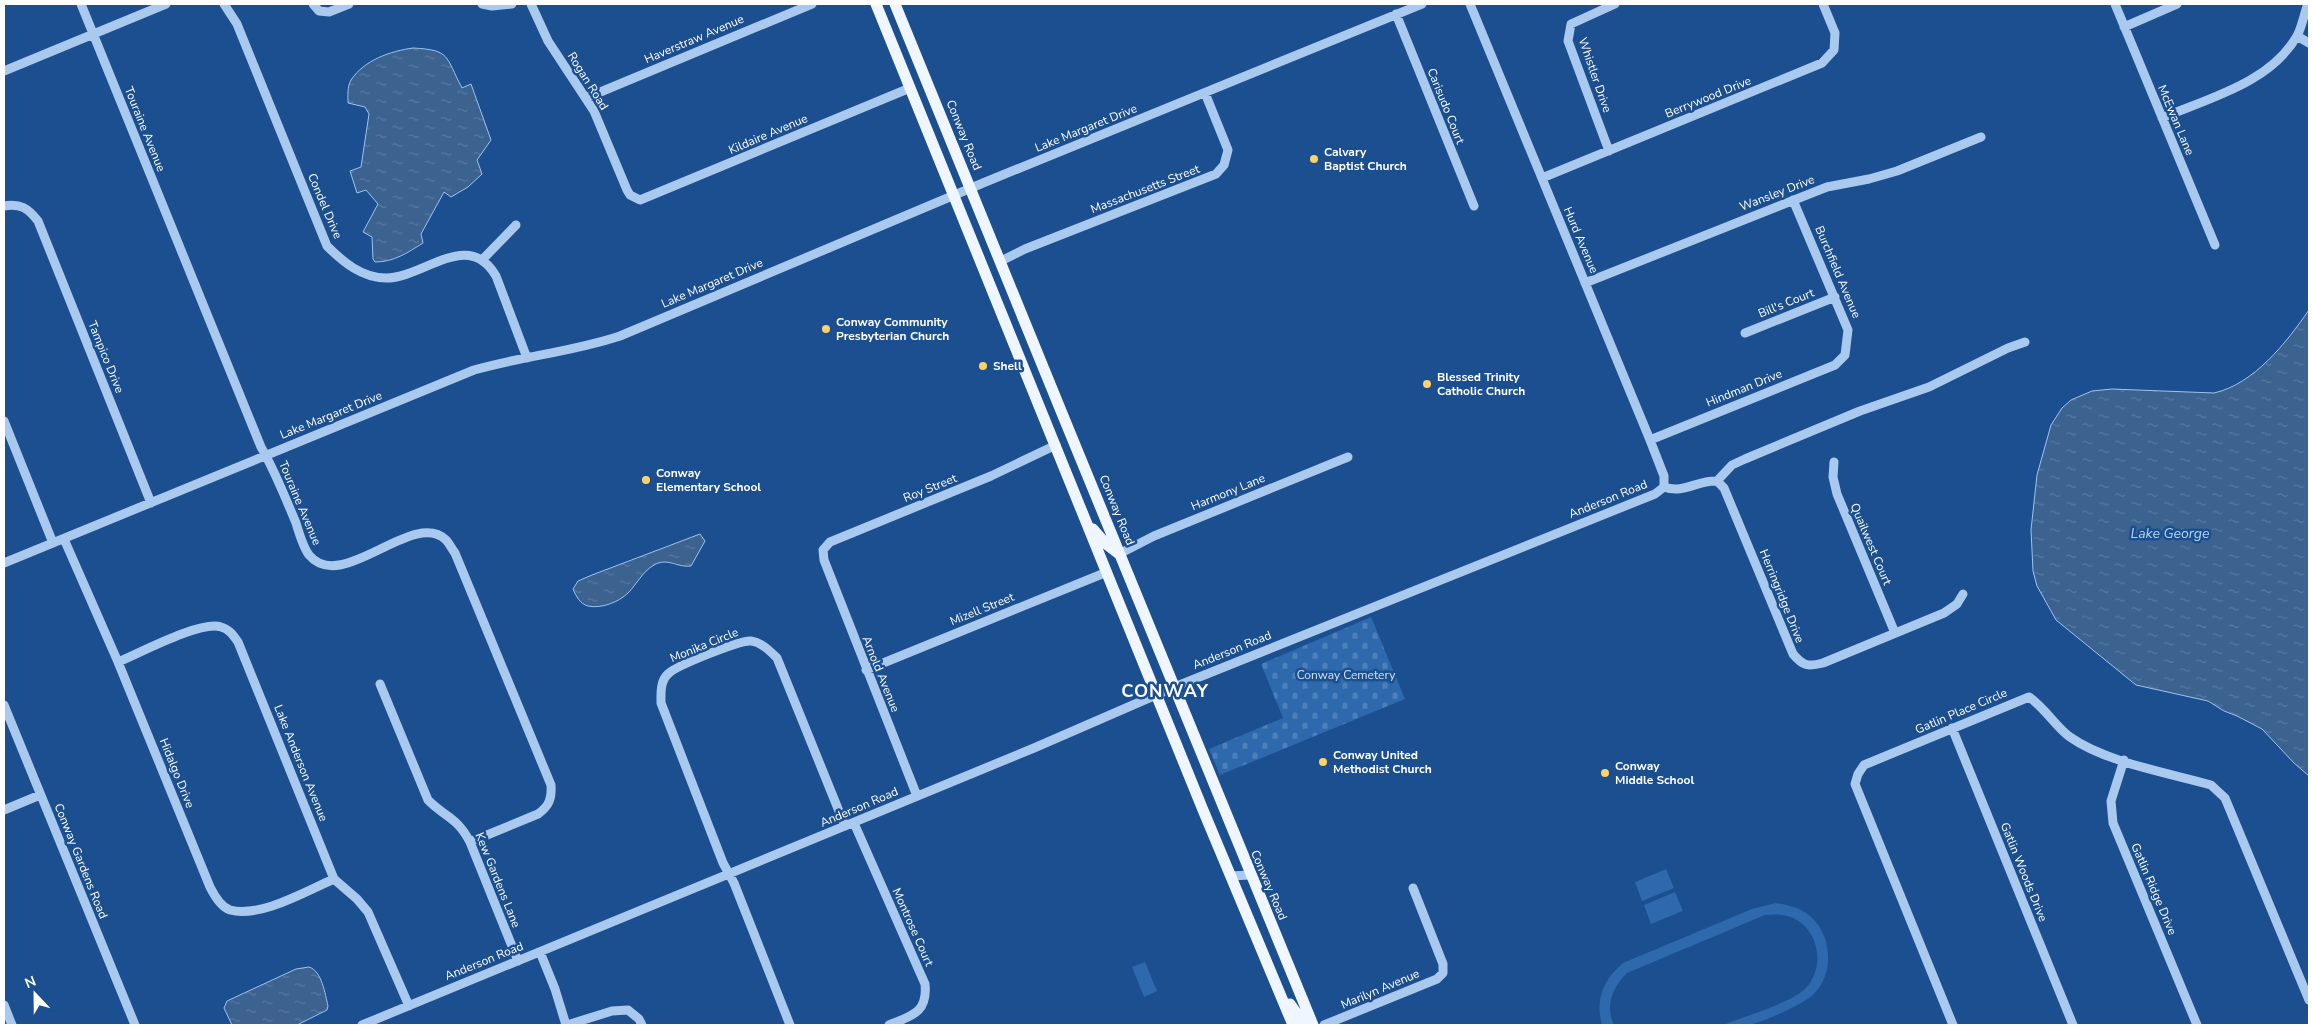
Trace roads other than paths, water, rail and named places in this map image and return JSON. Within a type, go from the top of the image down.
[{"type":"main road","points":[[876,4],[1156,695],[1293,1025]]},
{"type":"main road","name":"Conway Road","points":[[895,4],[1172,688],[1313,1025]]},
{"type":"main road","points":[[1087,522],[1106,544],[1119,554]]},
{"type":"main road","points":[[1276,982],[1305,1025]]},
{"type":"street","name":"Touraine Avenue","points":[[81,4],[308,554],[322,565],[339,566],[418,534],[433,534],[446,539],[455,553],[551,785],[552,797],[548,807],[538,814],[470,842]]},
{"type":"street","points":[[4,71],[166,4]]},
{"type":"street","name":"Condel Drive","points":[[224,4],[237,24],[327,246],[345,264],[365,273],[386,278],[407,274],[454,255],[468,255],[482,260]]},
{"type":"street","points":[[316,8],[329,12],[349,4]]},
{"type":"street","points":[[482,4],[492,6],[512,4]]},
{"type":"street","name":"Rogan Road","points":[[531,4],[548,41],[594,111],[627,190],[635,198]]},
{"type":"street","name":"Haverstraw Avenue","points":[[586,98],[812,4]]},
{"type":"street","name":"Lake Margaret Drive","points":[[4,563],[467,373],[527,358],[583,348],[620,336],[954,196],[1422,4]]},
{"type":"street","name":"Hurd Avenue","points":[[1470,4],[1650,440],[1664,476],[1664,487]]},
{"type":"street","name":"Whistler Drive","points":[[1609,151],[1568,41],[1571,24],[1615,4]]},
{"type":"street","name":"Berrywood Drive","points":[[1542,178],[1822,63],[1834,50],[1835,33],[1823,4]]},
{"type":"street","name":"McEwan Lane","points":[[2115,4],[2215,245]]},
{"type":"street","points":[[2124,26],[2176,4]]},
{"type":"street","points":[[2162,118],[2250,81],[2276,63],[2297,36],[2308,4]]},
{"type":"street","name":"Carisudo Court","points":[[1396,14],[1474,206]]},
{"type":"street","points":[[2297,36],[2309,43]]},
{"type":"street","name":"Kildaire Avenue","points":[[635,198],[646,198],[910,88]]},
{"type":"street","name":"Massachusetts Street","points":[[1000,261],[1025,249],[1216,174],[1224,165],[1228,150],[1205,93]]},
{"type":"street","name":"Wansley Drive","points":[[1585,283],[1828,187],[1897,171],[1981,137]]},
{"type":"street","name":"Burchfield Avenue","points":[[1794,200],[1848,330],[1846,355]]},
{"type":"street","name":"Tampico Drive","points":[[4,206],[19,205],[29,210],[38,221],[151,503]]},
{"type":"street","points":[[516,225],[482,260],[491,267],[496,276],[527,358]]},
{"type":"street","name":"Bill's Court","points":[[1746,333],[1835,296]]},
{"type":"street","name":"Anderson Road","points":[[362,1025],[845,826],[1172,688],[1648,497],[1664,487],[1674,490],[1687,489],[1708,481],[1716,481],[1732,465],[1745,459],[1860,411],[1929,387],[2008,348],[2025,342]]},
{"type":"street","name":"Hindman Drive","points":[[1650,440],[1835,365],[1846,355]]},
{"type":"street","points":[[4,421],[53,543]]},
{"type":"street","name":"Roy Street","points":[[824,560],[823,550],[830,542],[991,476],[1056,445]]},
{"type":"street","name":"Harmony Lane","points":[[1119,554],[1157,535],[1348,457]]},
{"type":"street","name":"Quailwest Court","points":[[1834,462],[1833,477],[1837,494],[1896,633]]},
{"type":"street","name":"Herringridge Drive","points":[[1716,481],[1724,488],[1793,654],[1802,664],[1810,666],[1823,663],[1944,613],[1957,604],[1964,594]]},
{"type":"street","name":"Hidalgo Drive","points":[[64,538],[217,900],[228,910],[248,912],[261,910],[334,879]]},
{"type":"street","name":"Arnold Avenue","points":[[824,560],[917,796]]},
{"type":"street","name":"Mizell Street","points":[[866,670],[1107,572]]},
{"type":"street","name":"Lake Anderson Avenue","points":[[118,662],[198,628],[220,626],[230,632],[238,642],[334,879],[357,898],[368,912],[409,1006]]},
{"type":"street","name":"Monika Circle","points":[[729,874],[723,863],[661,703],[660,690],[666,675],[678,666],[751,641],[764,646],[777,658],[845,826]]},
{"type":"street","name":"Kew Gardens Lane","points":[[380,684],[428,800],[437,809],[454,819],[464,829],[518,961]]},
{"type":"street","name":"Gatlin Place Circle","points":[[1952,1025],[1855,784],[1858,774],[1864,765],[2029,697],[2043,707],[2068,736],[2087,748],[2211,785],[2225,798],[2309,1000]]},
{"type":"street","name":"Conway Gardens Road","points":[[4,705],[135,1025]]},
{"type":"street","name":"Gatlin Woods Drive","points":[[1952,728],[2073,1025]]},
{"type":"street","name":"Gatlin Ridge Drive","points":[[2124,760],[2111,801],[2113,823],[2197,1025]]},
{"type":"street","points":[[4,810],[40,795]]},
{"type":"street","name":"Montrose Court","points":[[854,822],[925,984],[926,997],[922,1007],[914,1015],[889,1025]]},
{"type":"street","points":[[729,874],[790,1025]]},
{"type":"street","points":[[1231,876],[1250,875]]},
{"type":"street","name":"Marilyn Avenue","points":[[1324,1025],[1437,978],[1443,973],[1443,964],[1413,888]]},
{"type":"street","points":[[540,952],[555,989],[566,1025],[612,1011],[628,1010],[640,1019],[642,1025]]},
{"type":"street","points":[[4,1004],[12,1025]]},
{"type":"water","points":[[413,48],[441,53],[449,62],[462,88],[471,84],[491,140],[477,160],[482,174],[468,187],[451,197],[444,192],[421,234],[423,243],[394,259],[375,262],[373,259],[372,237],[363,232],[378,204],[366,190],[357,193],[350,171],[361,167],[369,114],[365,107],[348,103],[348,89],[351,80],[363,67],[387,54]]},
{"type":"water","name":"Lake George","points":[[2309,310],[2309,776],[2262,729],[2224,711],[2208,701],[2136,685],[2056,620],[2037,586],[2033,571],[2031,530],[2037,475],[2051,425],[2062,408],[2071,400],[2092,391],[2112,389],[2214,393],[2229,388],[2256,371],[2268,360],[2290,336]]},
{"type":"water","points":[[700,534],[705,541],[691,566],[681,566],[668,562],[654,565],[628,593],[615,602],[604,606],[588,606],[581,602],[574,592],[573,589],[578,581]]},
{"type":"water","points":[[309,967],[320,978],[328,1006],[327,1010],[297,1025],[232,1025],[224,1008],[227,1001],[296,969]]},
{"type":"place","name":"Calvary Baptist Church","points":[[1314,159]]},
{"type":"place","name":"Conway Community Presbyterian Church","points":[[826,329]]},
{"type":"place","name":"Shell","points":[[983,366]]},
{"type":"place","name":"Blessed Trinity Catholic Church","points":[[1427,384]]},
{"type":"place","name":"Conway Elementary School","points":[[646,480]]},
{"type":"place","name":"Conway United Methodist Church","points":[[1323,762]]},
{"type":"place","name":"Conway Middle School","points":[[1605,773]]},
{"type":"district","name":"CONWAY","points":[[1165,691]]},
{"type":"park label","name":"Conway Cemetery","points":[[1346,675]]}]
